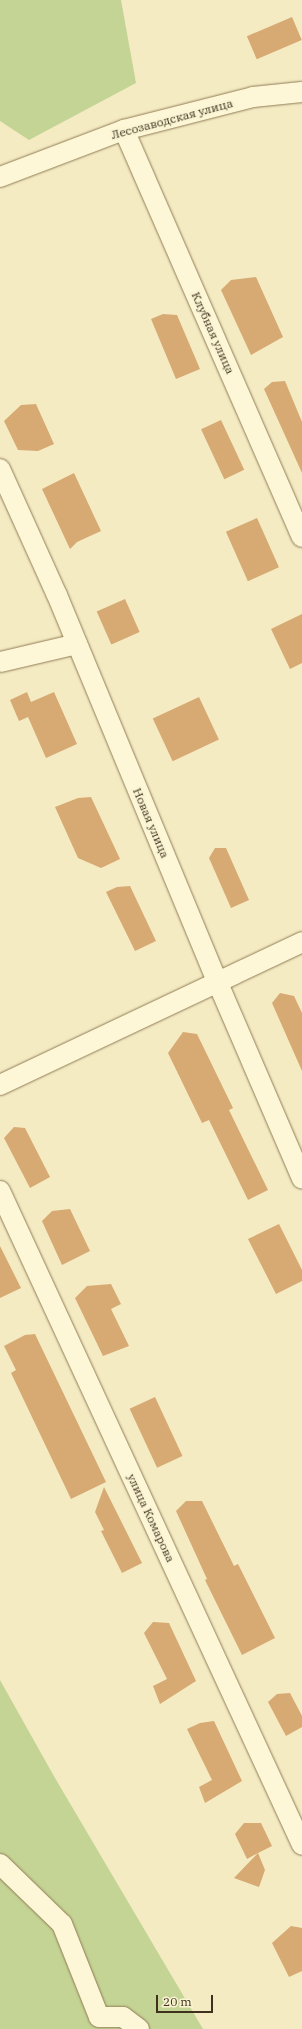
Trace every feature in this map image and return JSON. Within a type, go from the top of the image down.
[{"type":"street","name":"Лесозаводская улица","points":[[0,177],[124,130],[253,97],[302,92]]},
{"type":"street","name":"Клубная улица","points":[[124,130],[302,537]]},
{"type":"street","name":"Новая улица","points":[[0,469],[77,644],[217,981],[302,1178]]},
{"type":"street","points":[[0,662],[77,644]]},
{"type":"street","points":[[0,1085],[302,942]]},
{"type":"street","name":"улица Комарова","points":[[0,1191],[302,1845]]},
{"type":"street","points":[[0,1864],[62,1924],[100,2023],[123,2018],[139,2029]]},
{"type":"green space","points":[[0,0],[121,0],[136,83],[29,140],[0,121]]},
{"type":"green space","points":[[0,1680],[55,1778],[203,2029],[0,2029]]},
{"type":"building","points":[[292,17],[302,40],[257,59],[247,36]]},
{"type":"building","points":[[256,277],[283,337],[251,355],[221,290],[231,280]]},
{"type":"building","points":[[163,314],[177,315],[200,369],[176,379],[151,319]]},
{"type":"building","points":[[285,381],[302,422],[302,473],[264,389],[272,382]]},
{"type":"building","points":[[36,404],[54,444],[38,451],[18,450],[4,421],[21,405]]},
{"type":"building","points":[[221,420],[244,470],[224,479],[201,429]]},
{"type":"building","points":[[74,473],[101,531],[77,542],[70,549],[42,489]]},
{"type":"building","points":[[257,518],[279,567],[248,581],[226,532]]},
{"type":"building","points":[[125,599],[140,632],[111,644],[97,612]]},
{"type":"building","points":[[302,614],[302,663],[290,669],[271,629]]},
{"type":"building","points":[[27,692],[31,702],[54,692],[77,744],[46,758],[28,717],[19,721],[10,700]]},
{"type":"building","points":[[199,697],[219,740],[173,761],[153,719]]},
{"type":"building","points":[[91,797],[120,859],[101,868],[78,858],[55,807],[78,798]]},
{"type":"building","points":[[215,848],[226,848],[249,900],[231,908],[209,858]]},
{"type":"building","points":[[130,886],[156,941],[135,951],[106,892],[117,887]]},
{"type":"building","points":[[280,993],[294,996],[302,1013],[302,1071],[272,1003]]},
{"type":"building","points":[[183,1032],[197,1034],[233,1108],[229,1110],[268,1190],[248,1200],[209,1120],[202,1123],[168,1053]]},
{"type":"building","points":[[14,1127],[25,1128],[50,1177],[30,1188],[4,1138]]},
{"type":"building","points":[[70,1209],[90,1251],[62,1265],[42,1221],[52,1211]]},
{"type":"building","points":[[279,1224],[302,1270],[302,1281],[276,1294],[248,1239]]},
{"type":"building","points":[[0,1246],[21,1288],[0,1298]]},
{"type":"building","points":[[111,1284],[121,1304],[111,1309],[129,1346],[103,1356],[75,1298],[87,1286]]},
{"type":"building","points":[[35,1334],[106,1482],[71,1499],[11,1373],[16,1370],[4,1346],[25,1335]]},
{"type":"building","points":[[155,1397],[182,1456],[157,1468],[130,1409]]},
{"type":"building","points":[[104,1487],[142,1563],[122,1573],[101,1531],[104,1530],[95,1512]]},
{"type":"building","points":[[186,1501],[202,1501],[234,1566],[238,1564],[275,1638],[242,1655],[205,1580],[207,1579],[176,1511]]},
{"type":"building","points":[[153,1622],[169,1623],[196,1681],[160,1704],[153,1686],[167,1679],[144,1633]]},
{"type":"building","points":[[290,1693],[302,1716],[302,1727],[286,1736],[268,1702],[277,1694]]},
{"type":"building","points":[[214,1721],[242,1781],[205,1803],[199,1787],[212,1780],[187,1729],[200,1723]]},
{"type":"building","points":[[244,1823],[261,1823],[272,1846],[247,1859],[235,1834]]},
{"type":"building","points":[[258,1853],[265,1870],[259,1887],[234,1878]]},
{"type":"building","points":[[291,1926],[302,1928],[302,1971],[289,1977],[272,1943]]}]
